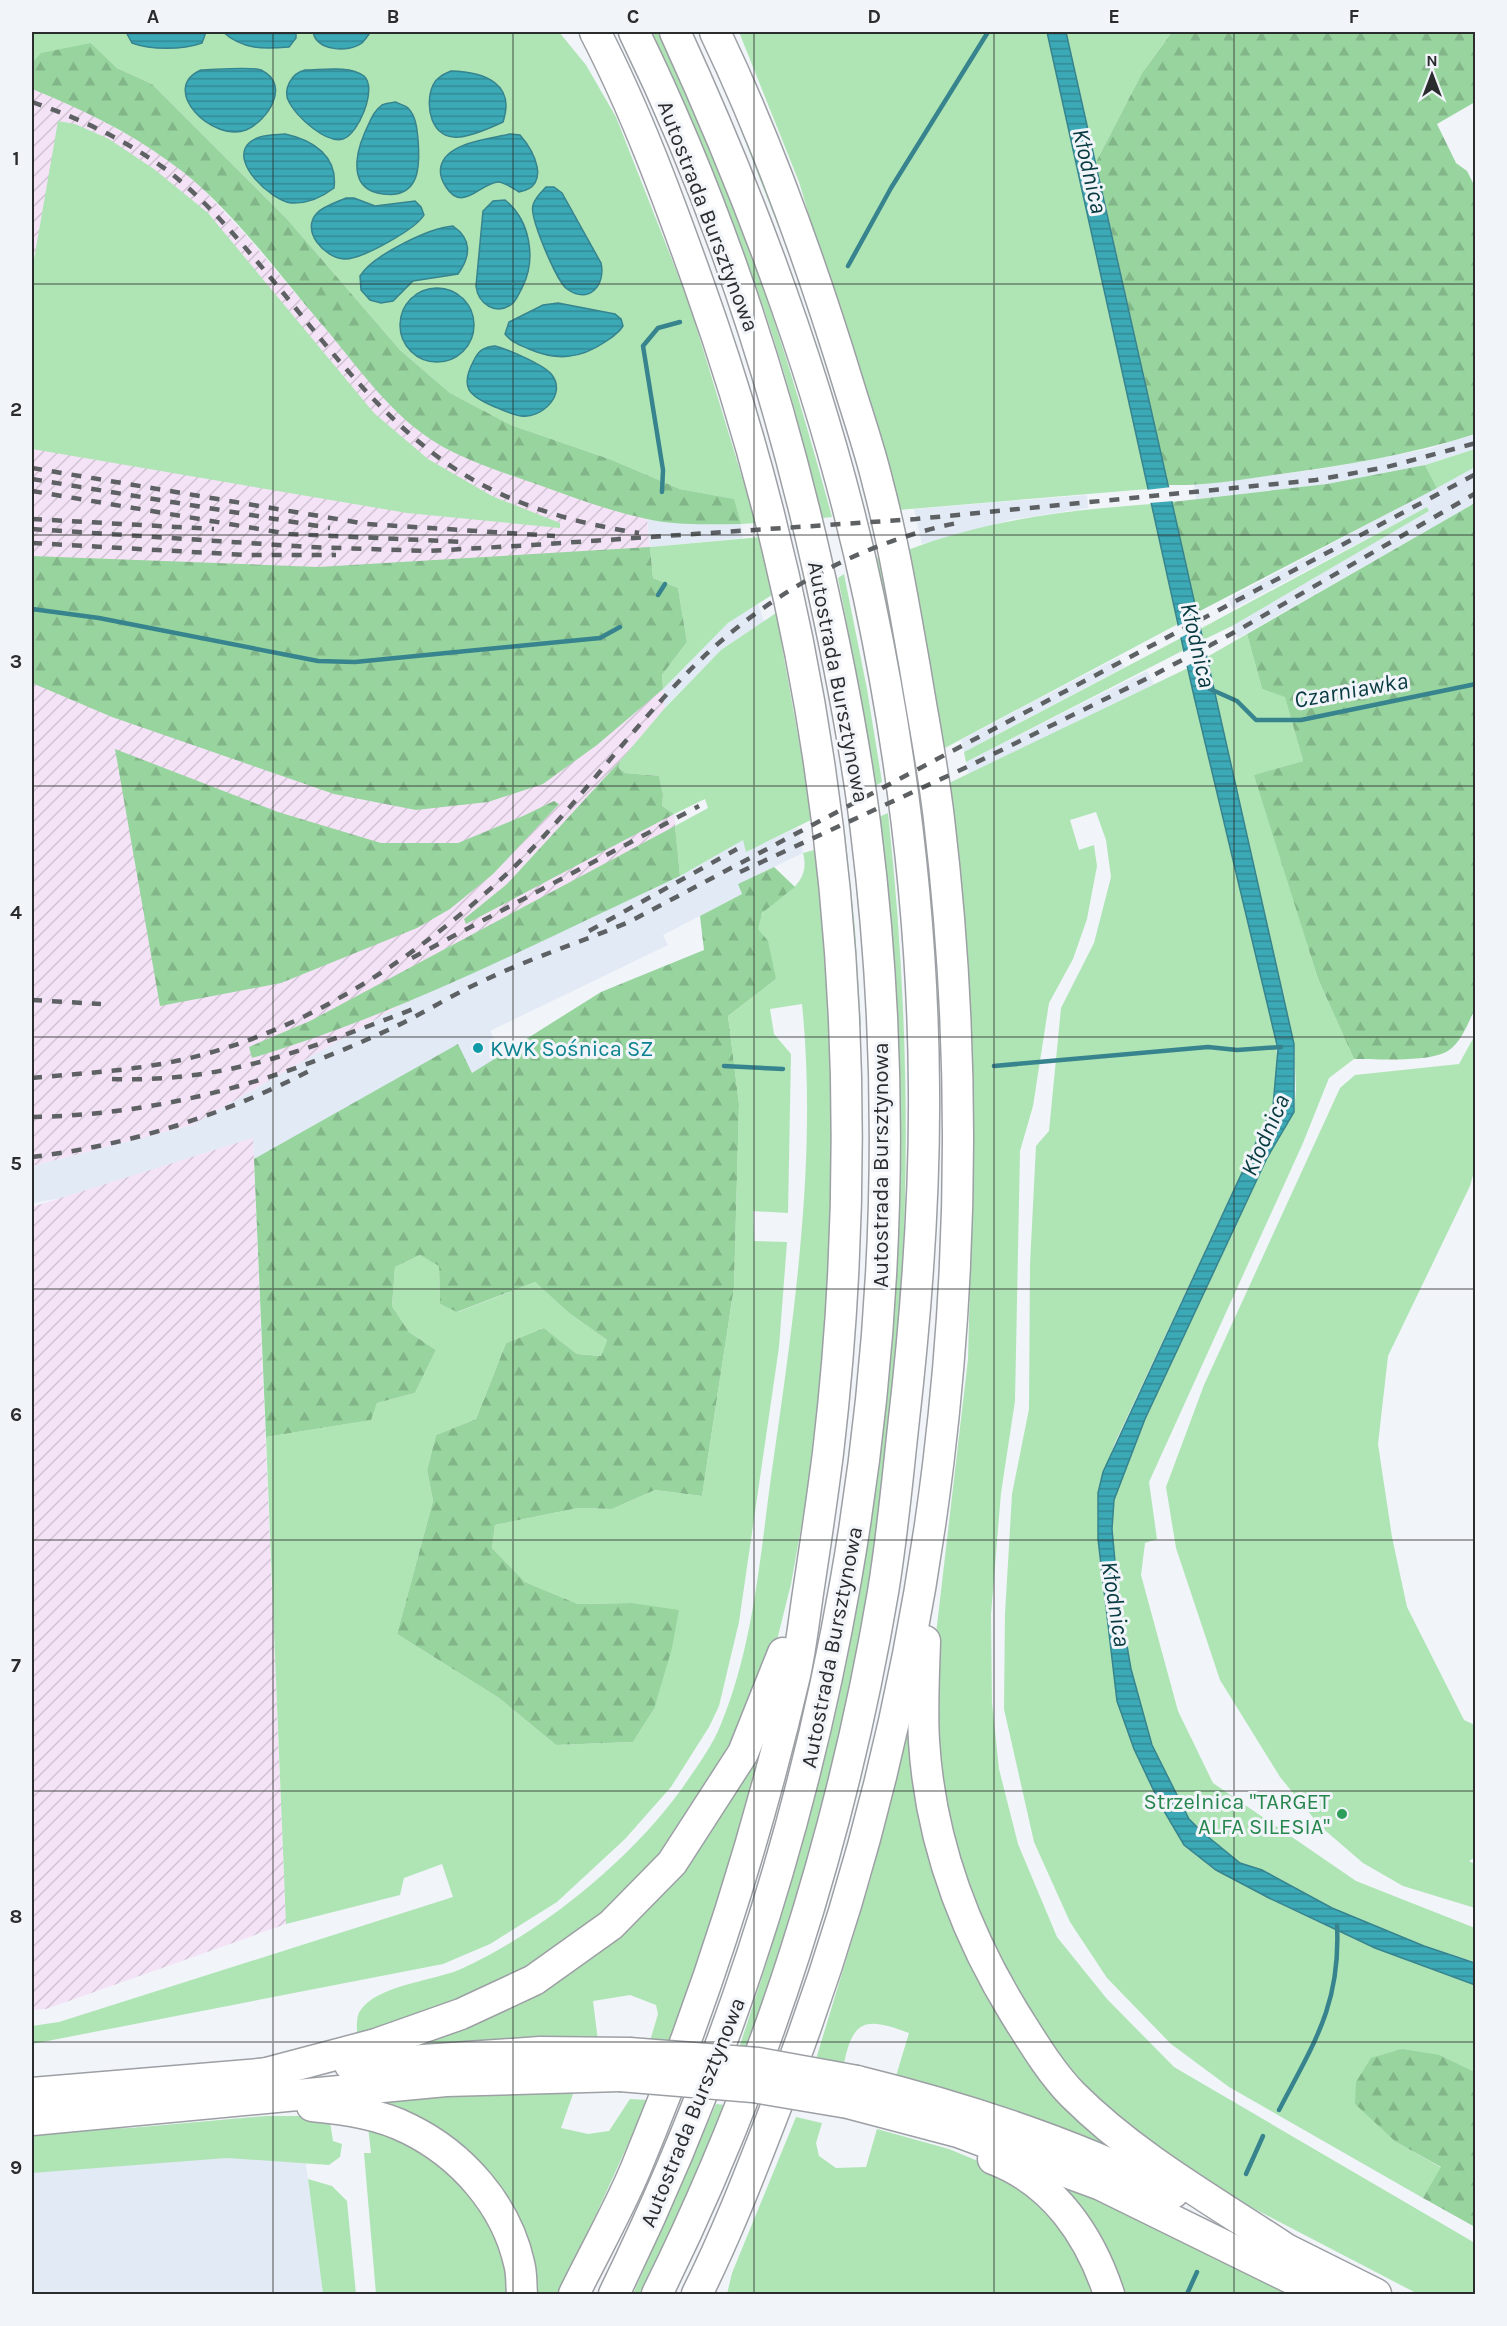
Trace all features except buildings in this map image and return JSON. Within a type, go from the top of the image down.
[{"type":"highway","points":[[573,32],[630,111]]},
{"type":"highway","points":[[574,2295],[634,2173],[696,2011],[723,1931],[796,1671],[837,1375],[846,1209],[845,1028],[828,830],[815,729],[798,635],[767,504],[712,322],[675,219],[595,32]]},
{"type":"highway","name":"Autostrada Bursztynowa","points":[[614,2295],[654,2212],[699,2107],[773,1895],[808,1764],[834,1649],[862,1484],[879,1303],[884,1179],[879,977],[867,835],[827,606],[803,500],[761,354],[709,207],[634,32]]},
{"type":"highway","name":"Autostrada Bursztynowa","points":[[657,2295],[729,2140],[765,2040],[813,1894],[853,1743],[884,1588],[909,1374],[918,1270],[924,1090],[921,984],[906,825],[891,715],[869,596],[838,477],[790,317],[744,191],[675,32]]},
{"type":"highway","points":[[697,2295],[737,2207],[815,2006],[856,1875],[893,1727],[928,1542],[944,1416],[957,1244],[958,1082],[953,969],[939,816],[901,589],[878,482],[824,304],[784,192],[743,92],[715,32]]},
{"type":"highway","points":[[728,32],[743,92]]},
{"type":"highway","points":[[928,1542],[923,1698],[929,1788],[945,1862],[969,1932],[996,1983],[1026,2031],[1072,2094],[1135,2149],[1283,2247]]},
{"type":"highway","points":[[259,2087],[461,2014],[534,1980],[611,1926],[672,1863],[743,1753],[809,1586]]},
{"type":"highway","points":[[32,2120],[454,2056],[540,2052],[624,2064],[758,2062],[852,2092],[967,2109],[1059,2142],[1128,2171],[1376,2295]]},
{"type":"highway","points":[[32,2093],[259,2087],[336,2109],[378,2117],[408,2128],[429,2140],[468,2170],[504,2219],[519,2263],[522,2295]]},
{"type":"highway","points":[[852,2092],[886,2112],[1004,2163],[1035,2182],[1063,2208],[1082,2233],[1093,2251],[1109,2295]]},
{"type":"highway","points":[[886,2112],[979,2139],[1101,2185],[1323,2295]]},
{"type":"highway","points":[[717,2295],[737,2207]]},
{"type":"shaded area","points":[[32,89],[85,111],[135,139],[173,163],[201,187],[246,235],[372,384],[423,434],[453,452],[512,476],[647,519],[680,876],[399,1006],[192,1125],[32,1166]]},
{"type":"shaded area","points":[[1475,434],[1475,449],[1424,465],[1327,484],[1196,499],[1194,485],[1321,469],[1428,449]]},
{"type":"shaded area","points":[[1475,467],[1475,503],[1238,638],[1232,626],[1429,511],[1427,507],[1233,609],[1228,599]]},
{"type":"shaded area","points":[[1087,495],[1088,508],[1010,520],[922,544],[914,509]]},
{"type":"shaded area","points":[[647,519],[683,523],[741,524],[743,538],[650,547]]},
{"type":"shaded area","points":[[758,604],[764,621],[721,650],[664,708],[663,689],[728,623]]},
{"type":"shaded area","points":[[1119,657],[1124,667],[964,752],[961,740]]},
{"type":"shaded area","points":[[1147,671],[1154,684],[969,774],[966,762]]},
{"type":"shaded area","points":[[798,827],[803,853],[738,884],[742,894],[663,935],[668,945],[490,1031],[503,1056],[472,1073],[457,1045],[254,1159],[253,1138],[62,1198],[32,1203],[32,1166],[192,1125],[399,1006],[680,876],[743,839],[747,851]]},
{"type":"shaded area","points":[[253,1138],[286,1924],[46,2009],[32,2010],[32,1207]]},
{"type":"shaded area","points":[[302,2135],[323,2294],[32,2294],[32,2161]]},
{"type":"green space","points":[[32,32],[559,32],[586,65],[616,117],[689,303],[756,523],[741,524],[733,499],[680,489],[612,460],[511,425],[450,393],[400,350],[287,219],[152,84],[117,68],[91,43],[32,63]]},
{"type":"green space","points":[[649,32],[660,32],[736,210],[778,331],[832,517],[822,518],[785,376],[740,245]]},
{"type":"green space","points":[[698,32],[706,32],[796,251],[789,254],[729,100]]},
{"type":"green space","points":[[739,32],[1047,32],[1148,489],[898,510],[799,182]]},
{"type":"green space","points":[[1066,32],[1172,32],[1142,73],[1096,162]]},
{"type":"green space","points":[[1172,32],[1475,32],[1475,102],[1437,124],[1456,163],[1467,171],[1475,187],[1475,434],[1401,454],[1350,464],[1194,485],[1168,485],[1096,162],[1142,73]]},
{"type":"green space","points":[[91,43],[117,68],[152,84],[287,219],[400,350],[450,393],[511,425],[612,460],[680,489],[734,499],[741,524],[670,523],[619,512],[479,464],[450,451],[423,434],[383,398],[233,219],[192,179],[155,151],[121,131],[32,89],[32,63],[41,53]]},
{"type":"green space","points":[[58,121],[75,124],[109,139],[154,169],[208,213],[374,413],[428,459],[492,496],[560,523],[560,528],[407,513],[32,449],[32,271]]},
{"type":"green space","points":[[1475,449],[1475,467],[1437,488],[1425,465]]},
{"type":"green space","points":[[1425,465],[1437,488],[1196,613],[1172,502],[1327,484]]},
{"type":"green space","points":[[1475,503],[1474,1011],[1459,1040],[1444,1053],[1412,1059],[1354,1059],[1318,979],[1254,775],[1303,761],[1285,697],[1262,689],[1247,634]]},
{"type":"green space","points":[[1152,504],[1178,624],[943,749],[905,551],[965,531],[1027,518]]},
{"type":"green space","points":[[1427,507],[1429,511],[1232,626],[1203,640],[1200,629]]},
{"type":"green space","points":[[761,537],[772,595],[728,623],[663,689],[662,675],[687,642],[678,588],[653,578],[650,547]]},
{"type":"green space","points":[[650,547],[653,578],[678,588],[687,642],[662,675],[663,689],[597,745],[543,784],[488,802],[416,810],[334,794],[112,717],[32,683],[32,556],[318,567]]},
{"type":"green space","points":[[882,555],[922,761],[915,764],[877,558]]},
{"type":"green space","points":[[844,574],[867,689],[882,782],[875,786],[860,691],[838,578]]},
{"type":"green space","points":[[804,594],[841,804],[836,806],[799,598]]},
{"type":"green space","points":[[776,613],[813,819],[746,852],[743,840],[680,876],[675,826],[708,808],[705,799],[674,814],[662,806],[663,795],[659,776],[625,773],[619,768],[620,761],[664,709],[721,650]]},
{"type":"green space","points":[[1247,634],[1262,689],[1285,696],[1303,761],[1255,775],[1318,979],[1354,1059],[1329,1078],[1303,1143],[1149,1482],[1157,1539],[1145,1543],[1141,1575],[1178,1711],[1213,1783],[1356,1881],[1475,1928],[1475,1962],[1424,1946],[1332,1908],[1262,1870],[1240,1863],[1189,1819],[1152,1745],[1131,1669],[1118,1594],[1112,1529],[1114,1500],[1145,1419],[1267,1158],[1294,1112],[1296,1090],[1294,1044],[1207,657]]},
{"type":"green space","points":[[1181,638],[1184,650],[966,762],[964,752]]},
{"type":"green space","points":[[1188,668],[1274,1026],[1277,1047],[1276,1076],[1273,1106],[1114,1445],[1098,1493],[1098,1539],[1117,1701],[1134,1749],[1161,1806],[1184,1845],[1269,1898],[1375,1948],[1475,1985],[1475,2072],[1440,2055],[1396,2142],[1442,2168],[1423,2198],[1229,2087],[1171,2044],[1107,1978],[1070,1922],[1034,1842],[1004,1709],[1005,1614],[1012,1494],[1029,1409],[1030,1264],[1036,1146],[1049,1131],[1061,1008],[1094,943],[1111,877],[1106,840],[1096,812],[1070,820],[1079,850],[1094,845],[1097,866],[1087,919],[1073,959],[1049,1003],[1033,1106],[1020,1151],[1015,1401],[1001,1493],[991,1614],[992,1703],[999,1769],[1018,1844],[1057,1937],[1107,1999],[1174,2067],[1475,2243],[1475,2294],[1418,2294],[1222,2192],[1132,2129],[1093,2094],[1038,2030],[974,1916],[938,1790],[936,1634],[968,1359],[972,1204],[972,1050],[947,784]]},
{"type":"green space","points":[[115,749],[278,812],[381,843],[458,843],[554,801],[559,804],[493,874],[450,909],[417,928],[281,983],[160,1006]]},
{"type":"green space","points":[[620,761],[619,768],[625,773],[659,776],[663,795],[662,806],[674,814],[466,924],[464,919],[507,884]]},
{"type":"green space","points":[[888,813],[898,929],[904,1046],[906,1162],[902,1279],[894,1395],[881,1511],[862,1627],[830,1780],[808,1858],[747,2049],[739,2048],[804,1838],[832,1731],[854,1624],[883,1423],[896,1221],[897,1120],[895,1019],[889,918],[879,817]]},
{"type":"green space","points":[[675,826],[680,876],[522,951],[416,998],[362,1020],[252,1058],[249,1047],[310,1021]]},
{"type":"green space","points":[[845,833],[855,929],[861,1026],[854,1026],[838,837]]},
{"type":"green space","points":[[818,849],[831,1059],[832,1246],[819,1396],[805,1506],[791,1584],[775,1648],[736,1745],[662,1858],[617,1904],[561,1949],[474,2000],[357,2035],[357,2019],[360,2011],[379,1995],[392,1989],[450,1973],[492,1954],[583,1892],[638,1841],[662,1814],[699,1764],[718,1732],[741,1664],[754,1602],[795,1301],[805,1182],[807,1122],[802,1004],[770,1009],[774,1034],[791,1054],[788,1213],[753,1211],[754,1241],[787,1242],[779,1347],[739,1622],[719,1706],[709,1727],[671,1787],[625,1839],[557,1902],[490,1944],[443,1964],[32,2044],[32,2026],[59,2022],[453,1897],[442,1864],[404,1878],[400,1895],[286,1924],[266,1437],[370,1420],[377,1403],[415,1393],[436,1350],[409,1332],[392,1306],[395,1267],[420,1255],[439,1265],[440,1304],[458,1312],[535,1282],[569,1313],[607,1340],[601,1356],[577,1354],[544,1328],[506,1343],[476,1419],[436,1435],[427,1470],[433,1501],[397,1634],[499,1698],[556,1745],[633,1742],[654,1709],[631,1603],[578,1604],[525,1582],[492,1548],[495,1525],[578,1508],[612,1509],[655,1490],[702,1496],[734,1287],[739,1104],[728,1016],[776,979],[761,943],[758,931],[759,920],[773,903],[793,888],[800,879],[804,868],[803,853]]},
{"type":"green space","points":[[774,867],[795,887],[762,913],[758,929],[768,941],[776,979],[728,1016],[739,1104],[734,1287],[702,1496],[655,1490],[612,1509],[578,1508],[495,1525],[492,1548],[525,1582],[578,1604],[631,1603],[679,1610],[672,1648],[654,1709],[633,1742],[556,1745],[499,1698],[397,1634],[433,1501],[427,1470],[436,1435],[476,1419],[506,1343],[544,1328],[577,1354],[601,1356],[607,1340],[569,1313],[535,1282],[457,1312],[440,1304],[439,1266],[420,1255],[395,1267],[392,1306],[409,1332],[436,1350],[415,1393],[377,1403],[371,1420],[266,1437],[254,1159],[458,1044],[472,1073],[601,992],[704,950],[700,916],[742,894],[738,884]]},
{"type":"green space","points":[[1475,1035],[1475,1168],[1470,1186],[1388,1356],[1378,1444],[1392,1537],[1407,1607],[1464,1720],[1475,1725],[1476,1857],[1469,1861],[1475,1864],[1475,1908],[1403,1886],[1363,1863],[1320,1826],[1280,1777],[1220,1680],[1176,1548],[1166,1487],[1204,1385],[1340,1088],[1355,1075],[1459,1064]]},
{"type":"green space","points":[[913,1711],[923,1798],[1018,2037],[1152,2170],[896,2076],[909,2033],[895,2028],[873,2024],[864,2025],[852,2037],[844,2064],[816,2059],[870,1881]]},
{"type":"green space","points":[[767,1719],[736,1842],[672,2042],[650,2041],[658,2014],[656,2005],[630,1995],[593,2001],[598,2041],[380,2051],[619,1927]]},
{"type":"green space","points":[[1402,2049],[1440,2055],[1475,2072],[1475,2227],[1423,2198],[1441,2167],[1396,2142],[1355,2104],[1356,2082],[1371,2058]]},
{"type":"green space","points":[[501,2090],[573,2094],[561,2128],[588,2134],[609,2131],[630,2099],[648,2100],[560,2294],[528,2294],[497,2195],[359,2102]]},
{"type":"green space","points":[[716,2104],[726,2105],[642,2294],[633,2294]]},
{"type":"green space","points":[[265,2116],[313,2116],[330,2122],[333,2141],[342,2144],[340,2157],[329,2165],[227,2158],[32,2173],[32,2131],[130,2128]]},
{"type":"green space","points":[[796,2117],[822,2123],[816,2143],[819,2156],[836,2168],[866,2167],[877,2129],[949,2149],[997,2169],[1069,2224],[1100,2294],[727,2294],[732,2273]]},
{"type":"green space","points":[[368,2126],[446,2162],[495,2221],[514,2294],[376,2294],[364,2153],[371,2153]]},
{"type":"green space","points":[[1038,2167],[1301,2294],[1117,2294]]},
{"type":"green space","points":[[308,2179],[332,2186],[347,2201],[356,2294],[323,2294]]},
{"type":"water","points":[[126,32],[206,32],[202,43],[167,48],[132,43]]},
{"type":"water","points":[[223,32],[296,32],[296,38],[289,47],[262,48],[238,42]]},
{"type":"water","points":[[313,32],[371,32],[362,43],[341,49],[320,43]]},
{"type":"water","name":"Kłodnica","points":[[1047,32],[1066,32],[1294,1044],[1294,1112],[1267,1158],[1145,1419],[1114,1500],[1112,1529],[1118,1594],[1131,1669],[1152,1745],[1189,1819],[1201,1831],[1240,1863],[1262,1870],[1332,1908],[1424,1946],[1475,1963],[1475,1985],[1375,1948],[1269,1898],[1216,1870],[1184,1845],[1161,1806],[1134,1749],[1117,1701],[1098,1539],[1098,1493],[1103,1472],[1273,1106],[1278,1049],[1193,692]]},
{"type":"water","points":[[241,68],[261,70],[275,84],[273,102],[262,119],[246,130],[233,132],[219,129],[206,122],[195,112],[188,101],[185,89],[189,79],[201,70]]},
{"type":"water","points":[[305,70],[351,70],[364,76],[368,82],[369,90],[364,110],[349,136],[336,139],[321,133],[305,122],[289,102],[287,92],[289,82],[296,74]]},
{"type":"water","points":[[451,71],[475,74],[494,82],[501,89],[505,98],[506,109],[503,122],[459,137],[442,133],[432,120],[430,93],[437,80]]},
{"type":"water","points":[[396,102],[411,111],[417,127],[418,169],[416,178],[405,191],[383,194],[364,186],[359,179],[357,161],[361,141],[374,114],[382,105]]},
{"type":"water","points":[[285,134],[305,141],[322,152],[332,167],[334,188],[314,200],[291,203],[274,195],[255,179],[244,160],[244,151],[249,143],[262,136]]},
{"type":"water","points":[[510,134],[520,135],[535,158],[538,176],[535,183],[519,192],[499,182],[466,197],[452,194],[441,175],[441,166],[445,158],[470,143]]},
{"type":"water","points":[[546,187],[554,187],[562,193],[601,263],[601,279],[589,294],[582,295],[567,289],[557,275],[545,249],[535,222],[533,205]]},
{"type":"water","points":[[346,198],[354,198],[375,206],[415,201],[421,207],[424,215],[411,228],[375,249],[363,255],[344,259],[329,254],[323,249],[311,228],[317,213]]},
{"type":"water","points":[[505,200],[520,218],[530,253],[527,277],[518,296],[512,304],[500,309],[484,303],[476,286],[483,211],[493,201]]},
{"type":"water","points":[[453,226],[464,236],[468,248],[465,261],[458,274],[413,281],[393,301],[381,303],[370,300],[361,290],[360,276],[389,251],[416,237]]},
{"type":"water","points":[[437,288],[451,291],[463,299],[471,311],[474,325],[471,339],[463,351],[451,359],[437,362],[423,359],[411,351],[403,339],[400,325],[403,311],[411,299],[423,291]]},
{"type":"water","points":[[558,303],[615,314],[621,319],[623,326],[615,335],[596,348],[577,355],[559,357],[539,353],[516,343],[505,334],[509,322],[543,305]]},
{"type":"water","points":[[495,346],[534,362],[552,375],[556,383],[556,390],[554,398],[544,410],[529,416],[515,415],[486,403],[469,390],[467,378],[476,357],[480,351]]},
{"type":"pier","points":[[1172,487],[1174,501],[1149,503],[1145,490]]},
{"type":"pier","points":[[1200,614],[1202,626],[1178,639],[1176,627]]},
{"type":"pier","points":[[1206,640],[1209,654],[1185,667],[1182,653]]},
{"type":"waterway","points":[[848,266],[891,188],[988,32]]},
{"type":"waterway","points":[[662,492],[663,470],[643,346],[658,328],[680,322]]},
{"type":"waterway","points":[[658,595],[665,584]]},
{"type":"waterway","points":[[32,609],[99,618],[318,661],[355,662],[600,638],[620,627]]},
{"type":"waterway","name":"Czarniawka","points":[[1210,689],[1237,701],[1256,720],[1301,720],[1476,684]]},
{"type":"waterway","points":[[994,1066],[1208,1047],[1237,1050],[1281,1047]]},
{"type":"waterway","points":[[724,1066],[783,1069]]},
{"type":"waterway","points":[[1279,2110],[1314,2043],[1330,2001],[1335,1978],[1337,1925]]},
{"type":"waterway","points":[[1246,2174],[1263,2136]]},
{"type":"waterway","points":[[1187,2294],[1197,2272]]},
{"type":"railway","points":[[32,102],[85,123],[119,140],[181,181],[239,240],[321,340],[386,412],[434,454],[481,484],[532,507],[585,522],[639,533]]},
{"type":"railway","points":[[32,529],[310,547],[429,551],[532,545],[916,519],[1316,480],[1387,467],[1476,443]]},
{"type":"railway","points":[[32,468],[367,524],[555,536]]},
{"type":"railway","points":[[32,1117],[124,1110],[214,1093],[302,1066],[388,1030],[502,972],[629,922],[1476,474]]},
{"type":"railway","points":[[32,479],[330,528]]},
{"type":"railway","points":[[32,491],[289,534],[466,542]]},
{"type":"railway","points":[[740,872],[967,767],[1150,677],[1235,632],[1476,493]]},
{"type":"railway","points":[[32,519],[214,529]]},
{"type":"railway","points":[[32,1078],[144,1067],[227,1048],[272,1031],[359,987],[439,931],[512,869],[559,820],[671,690],[695,665],[752,616],[816,575],[850,558],[921,532],[957,523]]},
{"type":"railway","points":[[32,543],[247,555],[336,555]]},
{"type":"railway","points":[[412,958],[699,806]]},
{"type":"railway","points":[[589,931],[737,849]]},
{"type":"railway","points":[[32,1000],[101,1004]]},
{"type":"railway","points":[[112,1079],[153,1079],[231,1069],[304,1049],[416,1008]]},
{"type":"railway","points":[[32,1157],[106,1144],[178,1125],[248,1100],[315,1068]]},
{"type":"place","name":"KWK Sośnica SZ","points":[[478,1048]]},
{"type":"place","name":"Strzelnica \"TARGET ALFA SILESIA\"","points":[[1342,1814]]}]
